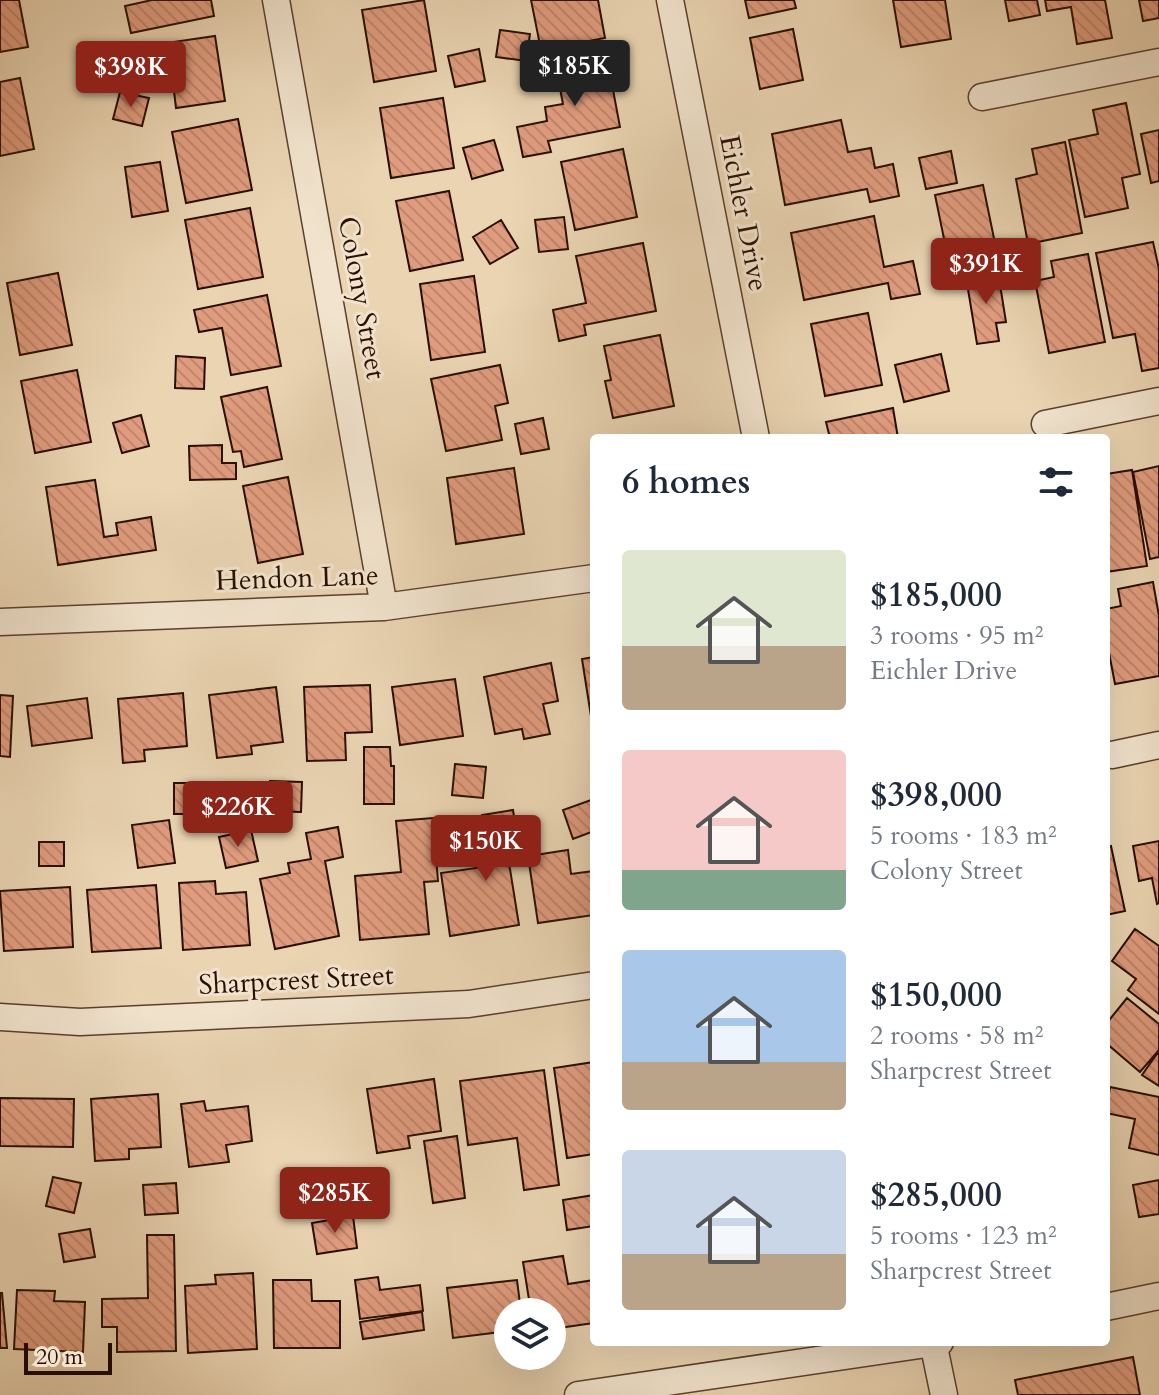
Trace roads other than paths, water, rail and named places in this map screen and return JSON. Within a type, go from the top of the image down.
[{"type":"street","name":"Colony Street","points":[[276,0],[384,607]]},
{"type":"street","name":"Eichler Drive","points":[[670,0],[755,434]]},
{"type":"street","points":[[982,97],[1159,62]]},
{"type":"street","points":[[1045,424],[1159,401]]},
{"type":"street","name":"Hendon Lane","points":[[0,622],[384,607],[590,579]]},
{"type":"street","points":[[1112,755],[1159,745]]},
{"type":"street","name":"Sharpcrest Street","points":[[0,1017],[80,1022],[469,1004],[590,986]]},
{"type":"street","points":[[1110,1306],[1159,1296]]},
{"type":"street","points":[[578,1395],[908,1346]]},
{"type":"street","points":[[936,1346],[944,1395]]}]
